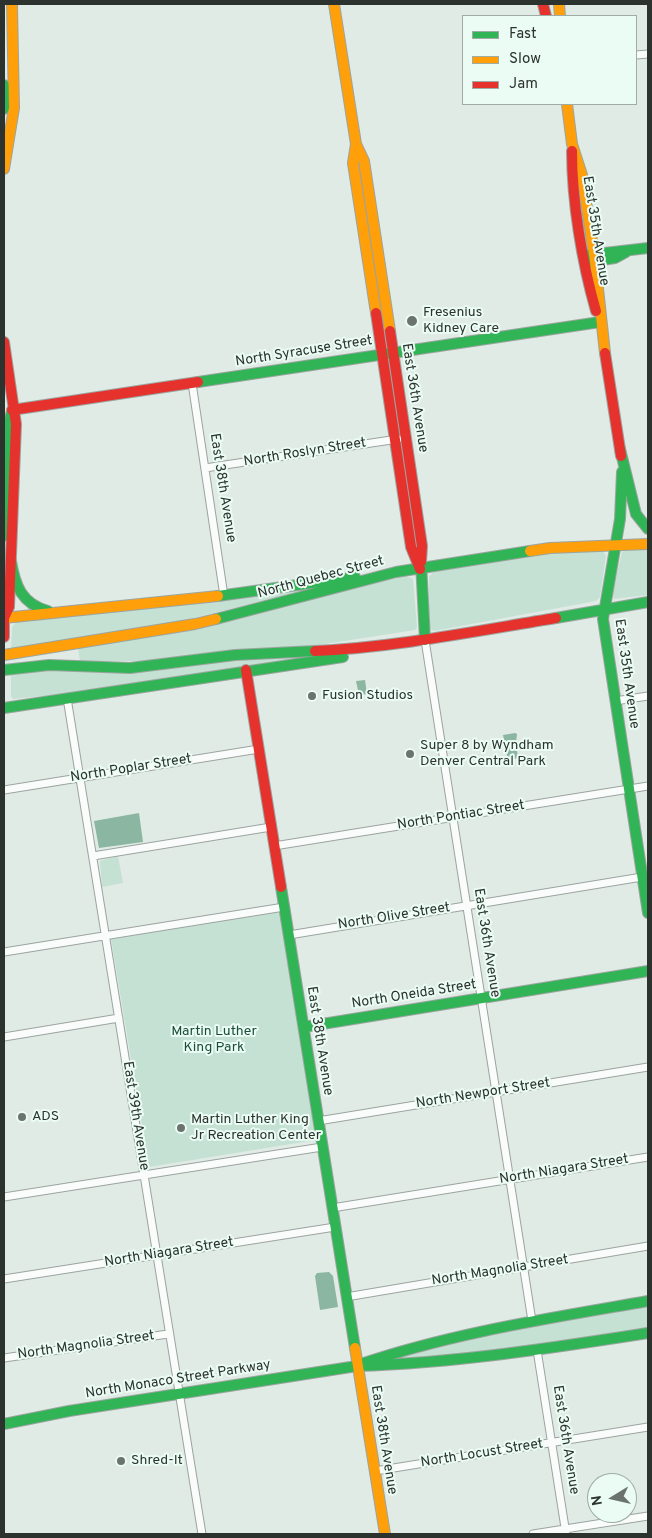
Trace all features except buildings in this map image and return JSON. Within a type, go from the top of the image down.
[{"type":"street","points":[[4,181],[4,168],[10,149],[14,106],[12,4]]},
{"type":"street","name":"East 36th Avenue","points":[[334,4],[356,144],[353,163],[388,354],[400,438],[422,546],[420,569],[425,640],[532,1322]]},
{"type":"street","points":[[4,85],[4,109]]},
{"type":"street","name":"East 35th Avenue","points":[[566,105],[572,144],[582,175],[590,258],[620,449],[623,491],[617,544],[604,609],[604,630],[628,789],[645,876],[648,912]]},
{"type":"street","points":[[590,258],[615,258],[626,252],[648,248]]},
{"type":"street","name":"North Syracuse Street","points":[[12,410],[600,322]]},
{"type":"street","points":[[4,342],[12,410],[16,424],[9,607],[4,617],[4,637]]},
{"type":"street","name":"East 38th Avenue","points":[[192,383],[224,596]]},
{"type":"street","points":[[4,536],[9,423],[12,410]]},
{"type":"street","name":"North Roslyn Street","points":[[205,468],[400,438]]},
{"type":"street","points":[[620,449],[636,514],[648,529]]},
{"type":"street","name":"North Quebec Street","points":[[4,655],[150,633],[204,622],[396,572],[550,548],[648,544]]},
{"type":"street","points":[[11,561],[16,587],[21,596],[34,606],[54,612]]},
{"type":"street","points":[[4,617],[224,596],[396,572]]},
{"type":"street","points":[[4,670],[38,666],[130,668],[235,655],[381,646],[648,602]]},
{"type":"street","points":[[4,708],[356,654],[381,646]]},
{"type":"street","name":"East 38th Avenue","points":[[246,670],[335,1227],[349,1296],[357,1366],[385,1534]]},
{"type":"street","points":[[615,701],[648,696]]},
{"type":"street","name":"East 39th Avenue","points":[[67,698],[168,1334],[202,1534]]},
{"type":"street","name":"North Poplar Street","points":[[4,790],[259,749]]},
{"type":"street","name":"North Pontiac Street","points":[[274,846],[648,786]]},
{"type":"street","points":[[93,856],[271,827]]},
{"type":"street","name":"North Olive Street","points":[[289,935],[645,876]]},
{"type":"street","points":[[4,952],[284,907]]},
{"type":"street","name":"North Oneida Street","points":[[304,1027],[648,971]]},
{"type":"street","points":[[4,1037],[119,1018]]},
{"type":"street","name":"North Newport Street","points":[[318,1121],[648,1067]]},
{"type":"street","points":[[4,1197],[322,1147]]},
{"type":"street","name":"North Niagara Street","points":[[332,1208],[648,1157]]},
{"type":"street","name":"North Niagara Street","points":[[4,1279],[335,1227]]},
{"type":"street","name":"North Magnolia Street","points":[[349,1296],[648,1246]]},
{"type":"street","name":"North Monaco Street Parkway","points":[[357,1366],[390,1354],[532,1322],[648,1300]]},
{"type":"street","name":"North Monaco Street Parkway","points":[[4,1424],[69,1411],[357,1366],[386,1366],[537,1350],[648,1333]]},
{"type":"street","name":"North Magnolia Street","points":[[4,1358],[168,1334]]},
{"type":"street","name":"East 36th Avenue","points":[[537,1350],[566,1532]]},
{"type":"street","name":"North Locust Street","points":[[375,1471],[648,1427]]},
{"type":"street","points":[[533,1534],[566,1532],[648,1516]]},
{"type":"green space","points":[[648,549],[648,595],[614,599],[612,593],[622,552],[626,550]]},
{"type":"green space","points":[[603,551],[606,556],[600,597],[596,601],[434,631],[429,628],[429,577],[433,572],[563,552]]},
{"type":"green space","points":[[406,576],[413,579],[417,627],[415,630],[312,646],[244,649],[148,661],[80,661],[78,648]]},
{"type":"green space","points":[[325,585],[170,624],[11,649],[12,627],[17,621]]},
{"type":"green space","points":[[305,657],[70,693],[13,699],[11,696],[11,673],[58,670],[129,673],[252,658]]},
{"type":"green space","points":[[118,856],[123,883],[102,887],[100,861]]},
{"type":"green space","name":"Martin Luther King Park","points":[[280,912],[316,1140],[149,1167],[111,939]]},
{"type":"green space","points":[[648,1305],[648,1330],[591,1340],[369,1364],[544,1323]]},
{"type":"shaded area","points":[[365,680],[367,694],[359,695],[356,681]]},
{"type":"shaded area","points":[[517,734],[518,758],[508,760],[503,735]]},
{"type":"shaded area","points":[[139,813],[143,842],[99,848],[94,821]]},
{"type":"shaded area","points":[[329,1272],[333,1276],[338,1307],[320,1310],[315,1276],[317,1273]]},
{"type":"traffic: fast","points":[[4,85],[4,109]]},
{"type":"traffic: fast","points":[[587,255],[648,248]]},
{"type":"traffic: fast","points":[[589,262],[615,258],[626,252]]},
{"type":"traffic: fast","points":[[198,382],[600,322]]},
{"type":"traffic: fast","points":[[4,536],[9,423],[12,411]]},
{"type":"traffic: fast","points":[[620,449],[636,514],[648,529]]},
{"type":"traffic: fast","points":[[622,472],[620,519],[603,619],[648,913]]},
{"type":"traffic: fast","points":[[216,619],[396,572],[530,551]]},
{"type":"traffic: fast","points":[[11,561],[21,593],[32,604],[48,611]]},
{"type":"traffic: fast","points":[[421,562],[425,640]]},
{"type":"traffic: fast","points":[[218,596],[355,577]]},
{"type":"traffic: fast","points":[[556,618],[648,602]]},
{"type":"traffic: fast","points":[[4,670],[49,665],[130,668],[235,655],[315,651]]},
{"type":"traffic: fast","points":[[4,708],[343,657]]},
{"type":"traffic: fast","points":[[281,887],[355,1348]]},
{"type":"traffic: fast","points":[[304,1027],[648,971]]},
{"type":"traffic: fast","points":[[358,1365],[465,1335],[648,1301]]},
{"type":"traffic: fast","points":[[4,1424],[69,1411],[357,1366],[467,1358],[648,1333]]},
{"type":"traffic: slow","points":[[4,169],[14,108],[12,4]]},
{"type":"traffic: slow","points":[[334,4],[356,144],[353,163],[376,313]]},
{"type":"traffic: slow","points":[[559,4],[560,15]]},
{"type":"traffic: slow","points":[[567,105],[572,144],[582,175],[595,261],[605,353]]},
{"type":"traffic: slow","points":[[356,144],[364,161],[390,331]]},
{"type":"traffic: slow","points":[[530,551],[550,548],[648,544]]},
{"type":"traffic: slow","points":[[4,618],[218,596]]},
{"type":"traffic: slow","points":[[4,655],[216,619]]},
{"type":"traffic: slow","points":[[355,1348],[385,1534]]},
{"type":"traffic: jam","points":[[543,4],[546,15]]},
{"type":"traffic: jam","points":[[572,151],[572,171],[579,232],[586,272],[596,311]]},
{"type":"traffic: jam","points":[[376,313],[411,547],[420,569]]},
{"type":"traffic: jam","points":[[390,331],[422,546],[421,562]]},
{"type":"traffic: jam","points":[[4,342],[16,424],[9,607],[4,618]]},
{"type":"traffic: jam","points":[[605,353],[621,456]]},
{"type":"traffic: jam","points":[[12,410],[198,382]]},
{"type":"traffic: jam","points":[[4,615],[4,637]]},
{"type":"traffic: jam","points":[[315,651],[406,642],[556,618]]},
{"type":"traffic: jam","points":[[246,670],[281,887]]},
{"type":"place","name":"Fresenius Kidney Care","points":[[412,321]]},
{"type":"place","name":"Fusion Studios","points":[[312,696]]},
{"type":"place","name":"Super 8 by Wyndham Denver Central Park","points":[[410,754]]},
{"type":"place","name":"ADS","points":[[22,1117]]},
{"type":"place","name":"Martin Luther King Jr Recreation Center","points":[[181,1128]]},
{"type":"place","name":"Shred-It","points":[[121,1461]]}]
